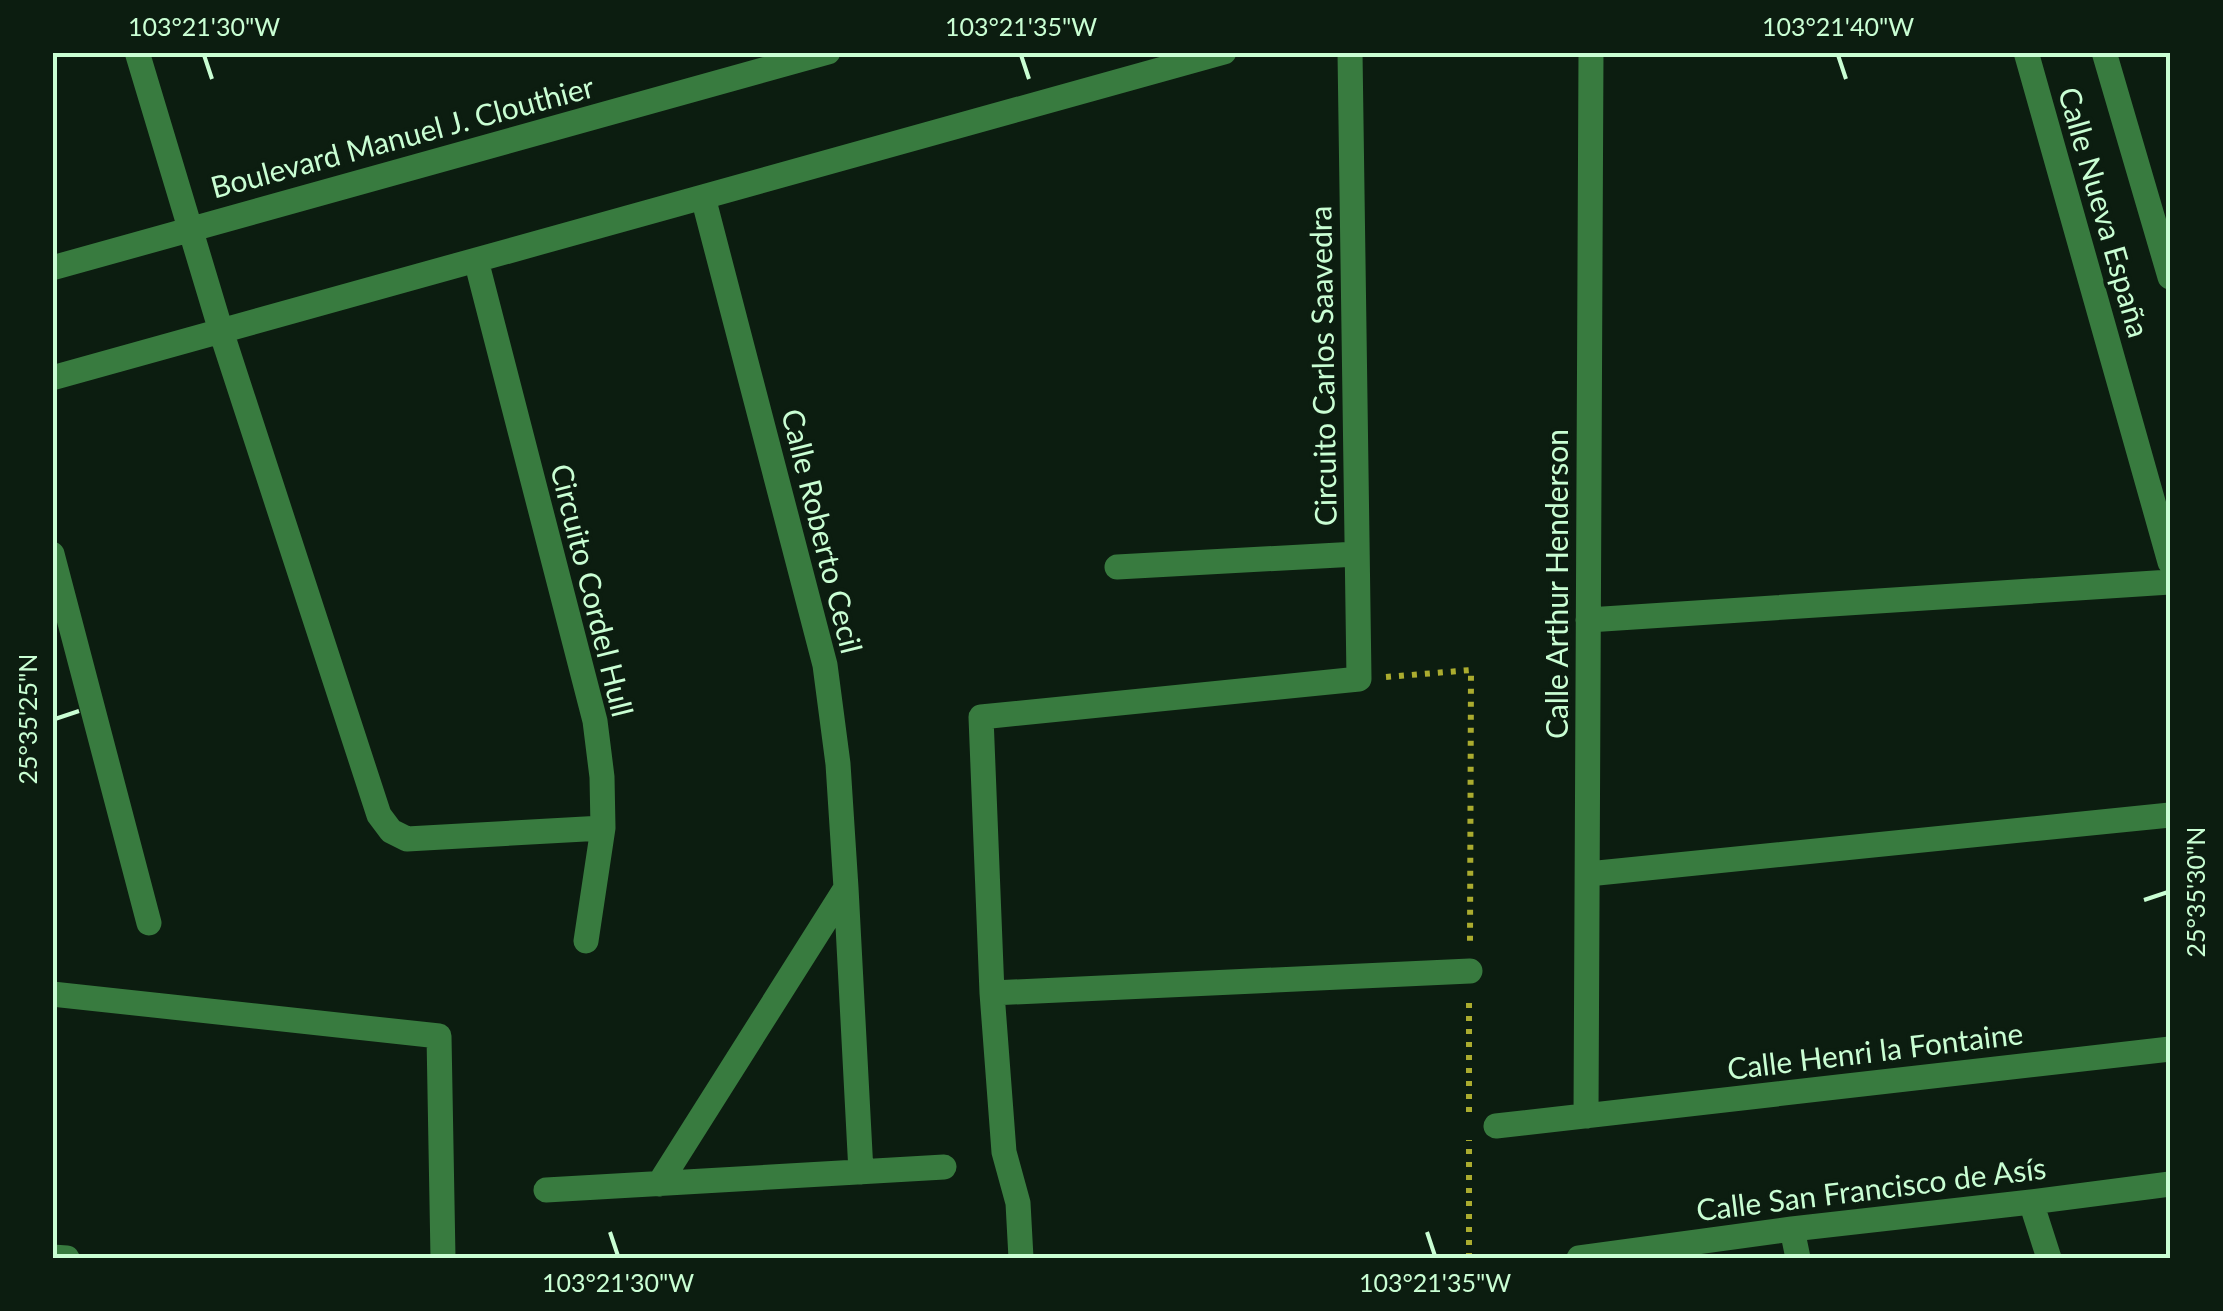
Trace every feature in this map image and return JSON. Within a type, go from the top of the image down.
[{"type":"street","points":[[137,52],[221,331],[379,815],[391,831],[407,839],[602,828]]},
{"type":"street","name":"Boulevard Manuel J. Clouthier","points":[[52,268],[828,52]]},
{"type":"street","points":[[52,378],[1224,52]]},
{"type":"street","name":"Circuito Carlos Saavedra","points":[[1350,52],[1359,679]]},
{"type":"street","name":"Calle Arthur Henderson","points":[[1586,1116],[1591,52]]},
{"type":"street","name":"Calle Nueva España","points":[[2026,52],[2170,562]]},
{"type":"street","name":"Calle Nueva España","points":[[2104,52],[2170,277]]},
{"type":"street","name":"Calle Roberto Cecil","points":[[703,196],[825,665],[838,764],[861,1172]]},
{"type":"street","name":"Circuito Cordel Hull","points":[[476,260],[594,721],[602,777],[602,828],[586,941]]},
{"type":"street","points":[[52,554],[150,923]]},
{"type":"street","points":[[1117,567],[1357,554]]},
{"type":"street","points":[[1588,620],[2170,582]]},
{"type":"street","points":[[1021,1258],[1018,1204],[1004,1152],[992,993],[981,717],[1359,679]]},
{"type":"street","points":[[1588,874],[2170,814]]},
{"type":"street","points":[[659,1184],[846,888]]},
{"type":"street","points":[[992,993],[1470,971]]},
{"type":"street","points":[[52,994],[439,1036],[443,1258]]},
{"type":"street","name":"Calle Henri la Fontaine","points":[[1496,1126],[2170,1049]]},
{"type":"street","points":[[546,1190],[944,1168]]},
{"type":"street","name":"Calle San Francisco de Asís","points":[[1579,1258],[2170,1184]]},
{"type":"street","points":[[2032,1202],[2049,1258]]},
{"type":"street","points":[[1792,1229],[1798,1258]]},
{"type":"street","points":[[52,1257],[67,1258]]},
{"type":"path","points":[[1359,679],[1471,670]]}]
